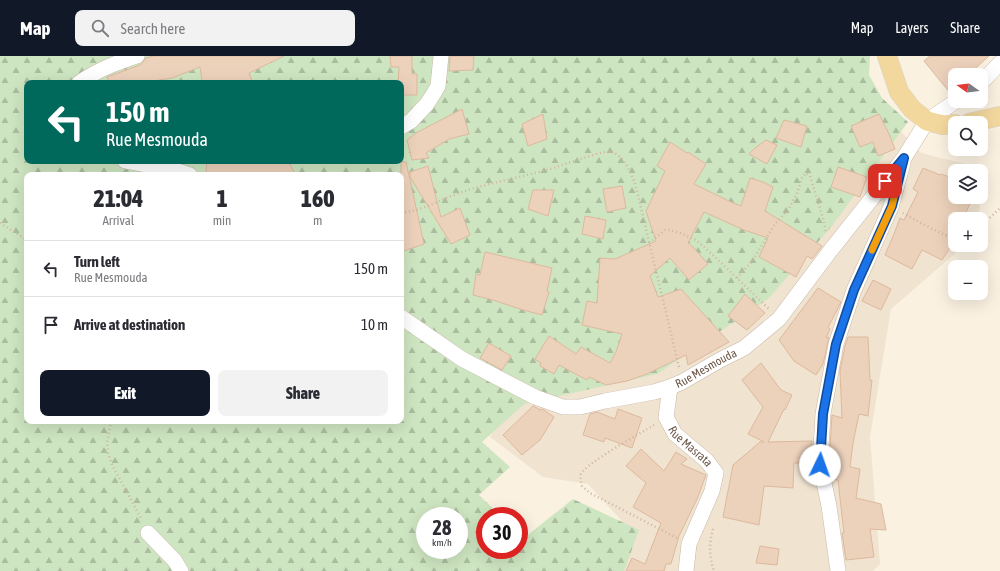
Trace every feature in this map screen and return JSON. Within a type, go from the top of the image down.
[{"type":"main road","points":[[887,56],[899,92],[912,109],[927,122],[948,125]]},
{"type":"main road","points":[[988,119],[1000,116]]},
{"type":"street","points":[[83,80],[91,74],[136,56]]},
{"type":"street","points":[[404,125],[411,121],[427,104],[438,86],[441,56]]},
{"type":"street","points":[[988,76],[1000,63]]},
{"type":"street","points":[[927,122],[948,107]]},
{"type":"street","name":"Rue Mesmouda","points":[[404,319],[462,359],[535,397],[563,407],[580,407],[654,392],[676,385],[744,348],[778,319],[904,158],[927,122]]},
{"type":"street","points":[[838,571],[820,465],[823,414],[836,344],[854,290],[892,206],[904,158]]},
{"type":"street","points":[[141,164],[181,172]]},
{"type":"street","name":"Rue Masrata","points":[[676,385],[666,417],[675,434],[707,461],[716,473],[712,491],[689,544],[686,571]]},
{"type":"street","points":[[148,533],[175,560],[181,571]]},
{"type":"path","points":[[404,213],[412,212],[459,193],[541,172],[599,153],[611,152],[620,157],[628,167],[635,184],[650,243],[676,385]]},
{"type":"path","points":[[737,278],[754,260],[775,224],[788,210],[806,173],[810,176],[823,218],[830,251]]},
{"type":"path","points":[[892,206],[948,236]]},
{"type":"path","points":[[988,219],[1000,208]]},
{"type":"path","points":[[0,223],[24,238]]},
{"type":"path","points":[[650,243],[665,230],[680,233],[696,240],[778,319]]},
{"type":"path","points":[[666,417],[596,460],[584,470],[580,477],[582,486],[590,493],[689,544]]},
{"type":"path","points":[[110,424],[107,443],[108,453],[112,464],[148,533]]},
{"type":"path","points":[[714,527],[710,539],[709,549],[714,571]]},
{"type":"shaded area","points":[[98,56],[869,97],[921,153],[966,164],[948,164],[948,204],[980,204],[979,212],[948,212],[948,252],[957,252],[891,309],[870,437],[880,564],[873,571],[554,571],[544,562],[621,520],[588,484],[543,477],[490,437],[526,360],[404,179],[404,172],[401,172],[401,164],[404,164],[404,80],[52,80]]},
{"type":"green space","points":[[0,56],[870,56],[869,75],[882,98],[908,122],[832,226],[768,299],[657,374],[524,404],[482,442],[510,467],[479,495],[492,507],[476,507],[476,559],[528,559],[528,535],[573,499],[639,530],[624,571],[0,571]]},
{"type":"building","points":[[154,56],[284,56],[249,73],[252,80],[202,80],[200,67],[172,78],[160,80],[108,80],[107,77],[140,65],[146,58]]},
{"type":"building","points":[[390,56],[412,56],[412,74],[417,74],[417,95],[404,95],[404,80],[398,80],[399,67],[391,67]]},
{"type":"building","points":[[450,56],[474,56],[473,70],[449,71]]},
{"type":"building","points":[[930,56],[989,56],[976,68],[948,68],[948,90],[924,61]]},
{"type":"building","points":[[462,109],[469,134],[449,139],[426,153],[429,158],[412,160],[407,140],[416,133]]},
{"type":"building","points":[[543,114],[547,139],[528,146],[522,124]]},
{"type":"building","points":[[879,114],[895,149],[878,156],[873,142],[860,147],[851,126]]},
{"type":"building","points":[[784,120],[807,126],[801,147],[776,138]]},
{"type":"building","points":[[766,140],[777,145],[767,164],[749,154]]},
{"type":"building","points":[[670,142],[706,164],[694,184],[741,206],[750,178],[763,182],[773,187],[765,211],[822,246],[812,259],[807,256],[796,277],[759,257],[768,238],[744,230],[704,212],[688,243],[708,264],[689,280],[670,258],[650,276],[658,297],[681,289],[729,342],[688,365],[686,355],[647,374],[627,381],[606,385],[589,377],[587,380],[559,365],[554,374],[540,366],[541,363],[535,359],[549,336],[576,354],[581,347],[610,363],[616,352],[622,334],[582,325],[587,301],[597,303],[600,258],[615,259],[656,241],[646,211],[665,171],[657,166]]},
{"type":"building","points":[[406,162],[424,244],[404,251],[404,172],[401,172],[401,164]]},
{"type":"building","points":[[207,164],[290,164],[294,172],[206,172]]},
{"type":"building","points":[[428,166],[441,217],[460,208],[470,235],[451,244],[410,177],[410,172]]},
{"type":"building","points":[[838,167],[867,177],[860,197],[831,187]]},
{"type":"building","points":[[923,168],[948,176],[948,204],[970,204],[966,212],[948,212],[948,251],[942,260],[922,250],[912,269],[885,255],[900,218],[904,220],[918,192],[913,189]]},
{"type":"building","points":[[622,186],[626,208],[607,212],[603,189]]},
{"type":"building","points":[[533,190],[554,190],[548,216],[528,209]]},
{"type":"building","points":[[585,216],[606,220],[603,239],[582,234]]},
{"type":"building","points":[[485,252],[552,268],[547,291],[549,292],[542,315],[473,295],[476,274],[480,275]]},
{"type":"building","points":[[873,280],[891,289],[881,310],[862,301]]},
{"type":"building","points":[[818,288],[841,302],[828,327],[830,329],[826,338],[829,337],[823,364],[816,375],[794,361],[779,340]]},
{"type":"building","points":[[745,294],[765,313],[747,330],[728,316]]},
{"type":"building","points":[[848,337],[868,337],[870,381],[872,380],[868,416],[859,414],[853,443],[850,467],[860,469],[856,498],[881,504],[886,530],[870,529],[874,557],[846,560],[842,533],[844,533],[838,480],[832,479],[829,464],[832,415],[842,418],[840,371]]},
{"type":"building","points":[[489,343],[511,356],[502,370],[480,358]]},
{"type":"building","points":[[761,363],[781,390],[792,395],[768,442],[812,441],[811,463],[794,463],[793,488],[764,486],[759,525],[723,517],[733,465],[760,442],[764,442],[748,434],[763,407],[742,380]]},
{"type":"building","points":[[533,406],[544,410],[554,417],[540,440],[522,455],[503,435]]},
{"type":"building","points":[[618,409],[642,418],[632,448],[605,438],[604,442],[583,435],[590,414],[597,412],[615,419]]},
{"type":"building","points":[[641,449],[664,471],[676,452],[687,459],[681,464],[706,475],[697,499],[679,536],[671,564],[666,564],[664,571],[626,571],[632,558],[645,564],[661,523],[633,507],[646,483],[626,466]]},
{"type":"building","points":[[760,546],[779,549],[777,565],[756,563]]},
{"type":"slow traffic","points":[[872,250],[892,206],[897,185]]},
{"type":"route","points":[[820,465],[823,414],[836,344],[854,290],[892,206],[904,158],[885,181]]}]
